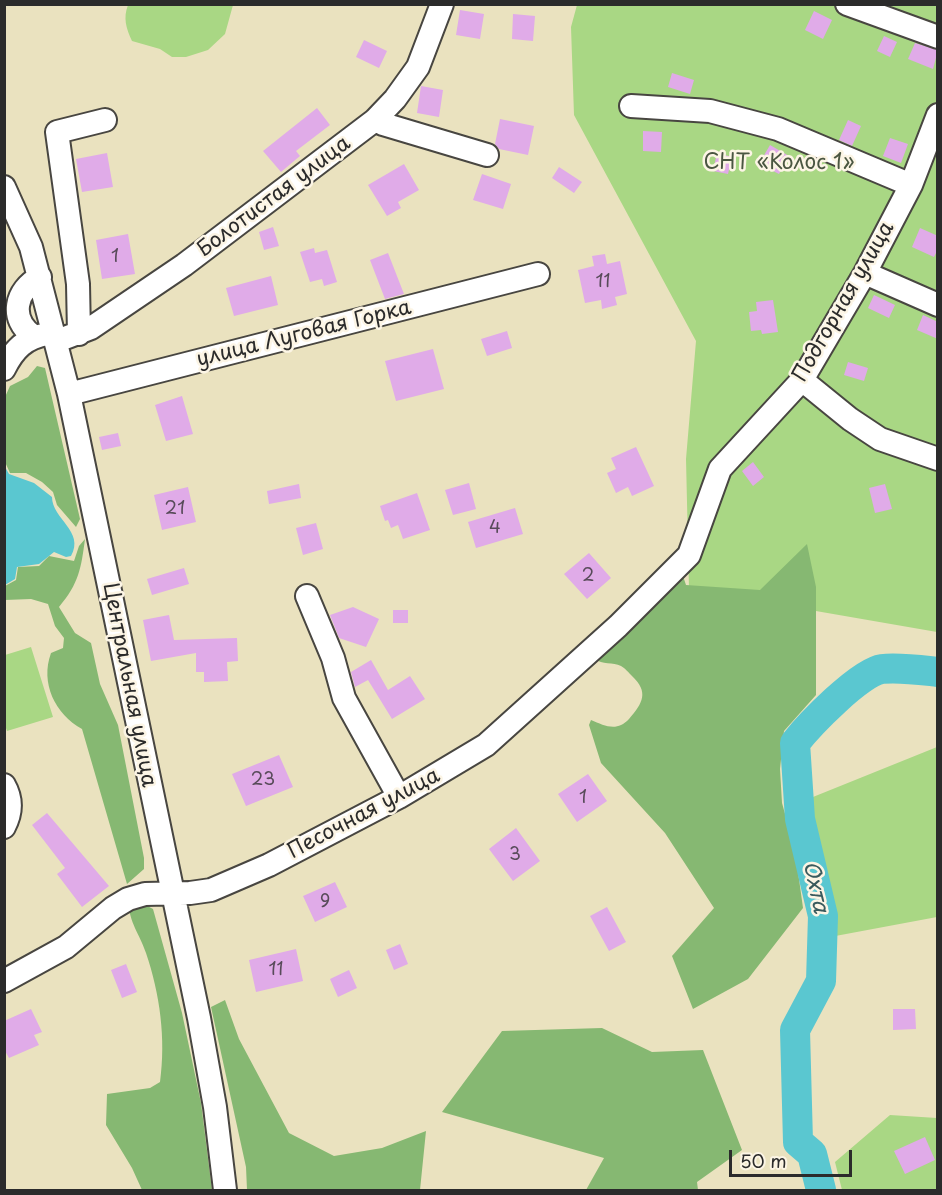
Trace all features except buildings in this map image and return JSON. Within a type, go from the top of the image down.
[{"type":"street","name":"Болотистая улица","points":[[48,337],[79,334],[184,265],[375,120],[418,67],[442,4]]},
{"type":"street","points":[[847,4],[938,37]]},
{"type":"street","points":[[631,106],[710,111],[778,129],[911,185]]},
{"type":"street","name":"Подгорная улица","points":[[680,566],[695,543],[720,469],[802,380],[865,273],[932,150],[938,115]]},
{"type":"street","points":[[79,334],[78,284],[57,132],[105,120]]},
{"type":"street","points":[[375,120],[487,155]]},
{"type":"street","name":"Центральная улица","points":[[4,187],[23,225],[40,277],[48,337],[69,394],[213,1096],[225,1191]]},
{"type":"street","points":[[865,273],[938,305]]},
{"type":"street","name":"улица Луговая Горка","points":[[69,394],[538,274]]},
{"type":"street","points":[[40,277],[28,283],[11,298],[24,330],[48,337]]},
{"type":"street","points":[[4,369],[19,345],[48,337]]},
{"type":"street","points":[[802,380],[850,419],[880,439],[938,459]]},
{"type":"street","name":"Песочная улица","points":[[4,981],[66,947],[112,908],[128,899],[146,894],[211,890],[269,865],[399,797],[493,739],[618,626],[680,566]]},
{"type":"street","points":[[307,596],[333,658],[344,698],[399,797]]},
{"type":"street","points":[[4,784],[9,794],[11,808],[4,827]]},
{"type":"green space","points":[[128,4],[233,5],[225,34],[208,50],[186,57],[172,57],[160,49],[132,41],[126,23]]},
{"type":"green space","name":"СНТ «Колос 1»","points":[[577,5],[937,5],[937,632],[689,589],[686,459],[696,341],[574,115],[571,27]]},
{"type":"green space","points":[[37,366],[45,368],[80,519],[76,527],[57,505],[53,492],[42,482],[26,473],[10,473],[5,462],[5,397],[10,386],[28,377]]},
{"type":"green space","points":[[85,539],[78,575],[59,607],[75,633],[91,643],[100,684],[118,725],[144,858],[144,869],[127,884],[82,729],[72,723],[57,706],[49,686],[47,675],[51,653],[63,648],[64,638],[55,626],[48,604],[31,599],[5,600],[5,586],[16,580],[18,567],[39,566],[49,556],[74,561],[79,546]]},
{"type":"green space","points":[[807,544],[816,587],[816,695],[784,731],[780,769],[782,803],[795,850],[803,908],[748,979],[693,1009],[672,956],[714,908],[665,833],[601,763],[589,725],[591,720],[615,727],[624,723],[641,703],[642,692],[637,682],[622,667],[595,659],[682,573],[686,585],[760,590]]},
{"type":"green space","points":[[31,647],[53,717],[7,731],[4,722],[5,655]]},
{"type":"green space","points":[[937,747],[937,917],[830,937],[808,799]]},
{"type":"green space","points":[[128,901],[138,901],[153,909],[182,1013],[201,1103],[212,1190],[142,1190],[132,1168],[106,1125],[107,1094],[150,1088],[160,1082],[162,1066],[161,1017],[155,984]]},
{"type":"green space","points":[[225,1000],[239,1039],[289,1133],[334,1156],[382,1148],[426,1131],[420,1190],[247,1190],[246,1167],[211,1007]]},
{"type":"green space","points":[[602,1028],[652,1052],[703,1050],[742,1150],[697,1182],[698,1190],[586,1190],[604,1158],[442,1112],[502,1031]]},
{"type":"green space","points":[[890,1115],[937,1118],[937,1190],[842,1190],[835,1162]]},
{"type":"water","points":[[4,465],[9,474],[34,483],[52,497],[53,505],[74,539],[71,556],[66,557],[54,552],[39,564],[17,567],[15,579],[5,585]]},
{"type":"waterway","name":"Охта","points":[[821,1190],[812,1154],[798,1142],[795,1030],[821,981],[823,916],[800,819],[795,743],[811,724],[848,689],[873,672],[895,668],[938,672]]}]
